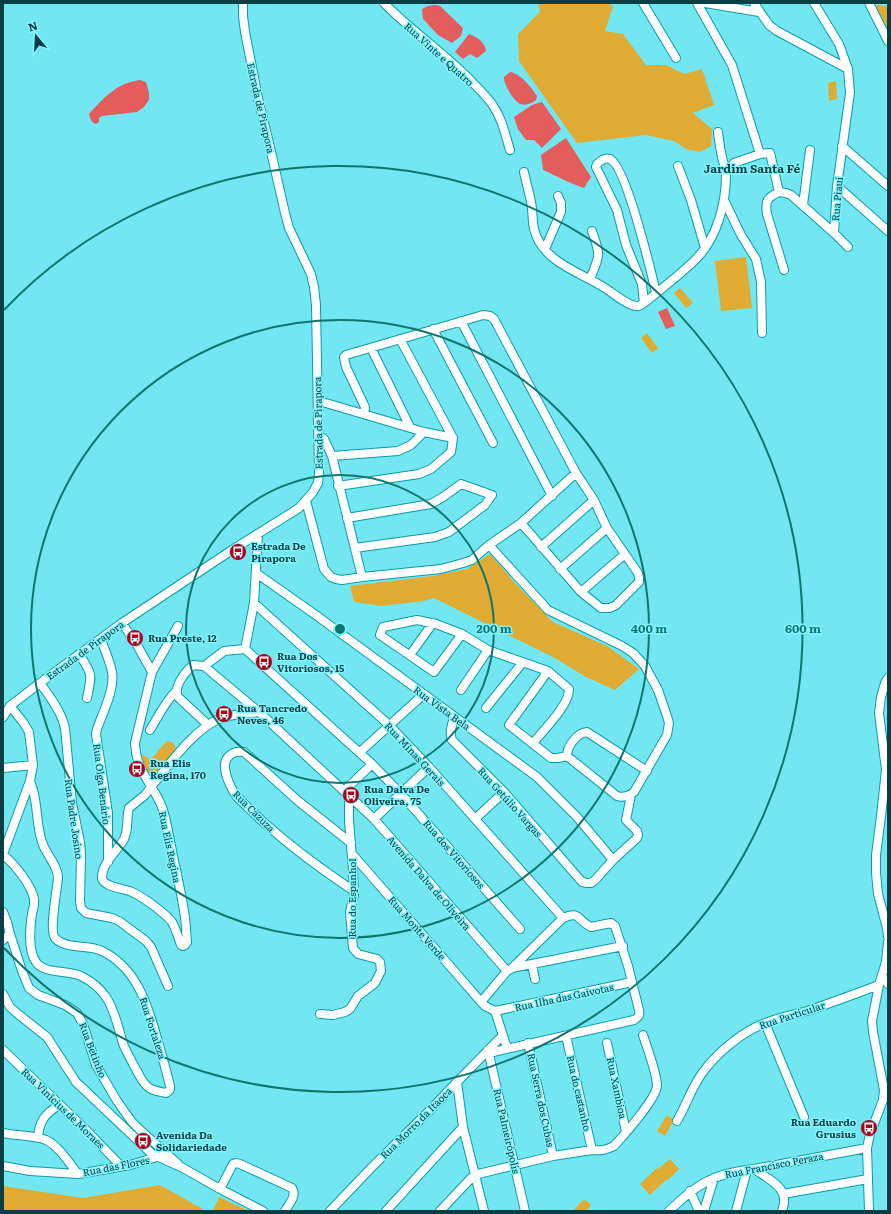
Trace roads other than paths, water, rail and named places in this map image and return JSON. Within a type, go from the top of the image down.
[{"type":"street","name":"Estrada de Pirapora","points":[[6,710],[122,623],[232,550],[299,508],[313,492],[318,483],[319,436],[316,305],[314,287],[311,274],[289,228],[285,213],[255,84],[245,32],[243,3]]},
{"type":"street","name":"Rua Vinte e Quatro","points":[[384,3],[406,24],[459,69],[493,104],[502,122],[510,150]]},
{"type":"street","points":[[643,3],[676,58]]},
{"type":"street","points":[[697,3],[732,66],[760,154]]},
{"type":"street","points":[[705,3],[759,12]]},
{"type":"street","points":[[754,3],[769,25],[777,31],[848,69]]},
{"type":"street","name":"Rua Piauí","points":[[814,3],[839,44],[848,69],[850,93],[842,146],[834,233],[848,247]]},
{"type":"street","points":[[869,3],[888,41]]},
{"type":"street","points":[[524,172],[532,203],[534,230],[539,242],[545,249],[558,262],[590,279],[632,306],[639,306],[697,258],[713,234],[722,211],[729,166],[721,156],[718,132]]},
{"type":"street","points":[[842,146],[888,186]]},
{"type":"street","points":[[803,205],[810,150]]},
{"type":"street","points":[[729,166],[760,154],[770,153],[779,192]]},
{"type":"street","points":[[644,303],[642,284],[626,245],[617,210],[596,167],[601,160],[608,158],[612,160],[625,185],[637,222],[656,292]]},
{"type":"street","points":[[678,166],[691,200],[705,248]]},
{"type":"street","points":[[838,186],[888,231]]},
{"type":"street","points":[[784,270],[767,214],[767,201],[771,196],[779,192],[791,195],[834,233]]},
{"type":"street","points":[[545,249],[561,212],[562,203],[558,196]]},
{"type":"street","points":[[724,200],[741,235],[756,259],[761,282],[762,333]]},
{"type":"street","points":[[590,279],[599,256],[599,251],[592,230]]},
{"type":"street","points":[[364,414],[365,407],[346,367],[344,358],[346,355],[483,315],[490,316],[494,319],[576,473],[594,500],[607,528],[638,573],[638,584],[616,605],[610,608],[601,608],[581,592],[522,523]]},
{"type":"street","points":[[461,321],[552,496]]},
{"type":"street","points":[[433,330],[493,443]]},
{"type":"street","points":[[338,486],[419,474],[431,469],[451,452],[453,438],[400,339]]},
{"type":"street","points":[[371,348],[410,427]]},
{"type":"street","points":[[318,401],[424,432],[453,438]]},
{"type":"street","points":[[332,456],[398,451],[411,445],[424,432]]},
{"type":"street","points":[[319,436],[324,439],[332,456],[338,486],[362,577]]},
{"type":"street","points":[[306,501],[326,572],[331,577],[339,580],[448,567],[472,560],[489,545],[522,523],[576,473]]},
{"type":"street","points":[[347,518],[431,504],[461,484],[492,495],[485,505],[443,535],[431,538],[354,548]]},
{"type":"street","points":[[541,547],[594,500]]},
{"type":"street","points":[[560,569],[607,528]]},
{"type":"street","points":[[150,730],[167,702],[176,691],[179,683],[193,665],[197,664],[204,666],[224,651],[230,649],[245,649],[254,603],[258,534]]},
{"type":"street","points":[[489,545],[548,610],[628,650],[638,657],[645,666],[658,690],[669,723],[667,735],[647,771],[631,795],[626,820],[637,832],[637,838],[613,860]]},
{"type":"street","points":[[581,592],[625,554]]},
{"type":"street","name":"Rua Vista Bela","points":[[256,572],[537,777],[577,817],[613,860]]},
{"type":"street","name":"Rua Minas Gerais","points":[[254,603],[389,725],[429,767],[563,918]]},
{"type":"street","points":[[462,634],[434,672],[380,635],[383,627],[417,620],[433,623],[462,634],[488,650],[548,671],[569,689],[570,694],[564,705],[533,743]]},
{"type":"street","points":[[122,623],[137,645],[152,672]]},
{"type":"street","points":[[410,655],[433,623]]},
{"type":"street","name":"Rua Elis Regina","points":[[108,862],[102,875],[103,882],[132,892],[144,899],[166,916],[173,925],[182,945],[186,945],[184,911],[165,817],[159,801],[139,765],[135,752],[135,743],[152,672],[178,626]]},
{"type":"street","name":"Rua Olga Benário","points":[[101,639],[112,668],[113,680],[96,729],[108,813],[108,862]]},
{"type":"street","name":"Rua dos Vitoriosos","points":[[245,649],[372,764],[401,794],[520,929]]},
{"type":"street","points":[[461,690],[488,650]]},
{"type":"street","points":[[79,654],[91,673],[91,681],[87,698]]},
{"type":"street","points":[[486,708],[523,662]]},
{"type":"street","name":"Avenida Dalva de Oliveira","points":[[204,666],[259,712],[374,820],[509,970]]},
{"type":"street","points":[[548,671],[509,725],[551,758],[567,756]]},
{"type":"street","points":[[888,678],[881,697],[879,713],[887,774],[885,816],[876,855],[878,894],[888,937]]},
{"type":"street","name":"Rua Padre Josino","points":[[40,683],[57,709],[65,728],[72,803],[80,842],[81,908],[86,914],[112,918],[119,921],[146,941],[151,947],[168,986]]},
{"type":"street","points":[[176,691],[178,697],[207,724]]},
{"type":"street","points":[[360,752],[424,694]]},
{"type":"street","points":[[3,854],[30,781],[33,765],[29,732],[23,722],[6,710]]},
{"type":"street","points":[[108,862],[126,833],[129,808],[145,795],[193,737],[207,724],[220,718],[259,712]]},
{"type":"street","name":"Rua Getúlio Vargas","points":[[454,717],[451,730],[452,740],[504,792],[582,882],[587,884],[591,883],[613,860]]},
{"type":"street","points":[[567,756],[568,749],[574,741],[581,733],[587,732],[647,771]]},
{"type":"street","name":"Rua Cazuza","points":[[351,843],[298,800],[244,752],[236,752],[231,754],[224,762],[233,792],[237,797],[285,840],[318,866],[354,891]]},
{"type":"street","points":[[567,756],[617,796],[625,797],[631,795]]},
{"type":"street","points":[[346,794],[372,764]]},
{"type":"street","points":[[3,768],[33,765]]},
{"type":"street","points":[[374,820],[429,767]]},
{"type":"street","name":"Rua Fortaleza","points":[[3,854],[15,866],[33,894],[34,903],[31,942],[32,952],[36,964],[46,969],[80,976],[95,985],[104,994],[113,1010],[124,1047],[139,1075],[150,1089],[166,1093],[169,1092],[170,1089],[165,1066],[144,997],[126,968],[104,951],[97,948],[67,945],[56,939],[53,934],[52,926],[58,873],[45,851],[39,827],[36,798],[30,781]]},
{"type":"street","points":[[475,819],[504,792]]},
{"type":"street","name":"Rua do Espanhol","points":[[320,1014],[340,1014],[350,1009],[358,996],[375,983],[381,971],[380,962],[377,959],[358,954],[353,948],[350,912],[354,891],[353,855],[346,794]]},
{"type":"street","name":"Rua Monte Verde","points":[[353,855],[481,1002],[485,1006],[495,1011]]},
{"type":"street","points":[[3,912],[7,922],[6,937]]},
{"type":"street","points":[[481,1002],[509,970],[563,918],[574,915],[578,916],[591,927],[611,923],[615,926],[622,946],[640,1014],[638,1018],[634,1020],[488,1052]]},
{"type":"street","name":"Rua Betinho","points":[[6,937],[29,988],[38,995],[65,1005],[77,1013],[83,1024],[96,1065],[105,1083],[128,1117],[139,1129],[183,1168]]},
{"type":"street","points":[[869,1211],[867,1148],[870,1134],[883,1100],[884,1090],[872,1021],[879,985],[886,962],[888,942]]},
{"type":"street","points":[[509,970],[622,946]]},
{"type":"street","points":[[532,965],[535,979]]},
{"type":"street","points":[[882,976],[888,984]]},
{"type":"street","name":"Rua Ilha das Gaivotas","points":[[495,1011],[632,982]]},
{"type":"street","name":"Rua Particular","points":[[677,1121],[684,1110],[696,1083],[705,1069],[715,1058],[744,1033],[765,1023],[807,1011],[879,985]]},
{"type":"street","points":[[3,994],[10,1007],[47,1037],[76,1082],[146,1149],[157,1157],[183,1168],[263,1211]]},
{"type":"street","points":[[495,1011],[507,1048]]},
{"type":"street","points":[[765,1023],[804,1117]]},
{"type":"street","name":"Rua Morro da Itaoca","points":[[330,1211],[372,1166],[488,1052],[503,1035]]},
{"type":"street","points":[[440,1211],[474,1175],[553,1156],[592,1150],[607,1150],[614,1146],[652,1097],[657,1087],[643,1035]]},
{"type":"street","name":"Rua do castanho","points":[[566,1036],[592,1150]]},
{"type":"street","name":"Rua Xambioa","points":[[607,1043],[626,1132]]},
{"type":"street","name":"Rua Serra dos Cubas","points":[[528,1044],[553,1156]]},
{"type":"street","name":"Rua Vinícius de Moraes","points":[[3,1050],[87,1130],[121,1166]]},
{"type":"street","name":"Rua Palmeirópolis","points":[[488,1052],[526,1211]]},
{"type":"street","points":[[457,1082],[463,1127],[484,1211]]},
{"type":"street","points":[[38,1138],[42,1120],[59,1104]]},
{"type":"street","points":[[386,1211],[463,1127]]},
{"type":"street","points":[[3,1133],[45,1140],[55,1146],[78,1174]]},
{"type":"street","name":"Rua Francisco Peraza","points":[[669,1211],[690,1191],[714,1178],[738,1171],[867,1148]]},
{"type":"street","name":"Rua das Flores","points":[[3,1166],[30,1171],[78,1174],[136,1164],[157,1157]]},
{"type":"street","points":[[220,1189],[233,1164],[240,1164],[292,1188],[294,1196],[285,1211]]},
{"type":"street","points":[[736,1211],[750,1169],[781,1188],[785,1200],[782,1211]]},
{"type":"street","points":[[704,1211],[714,1178]]},
{"type":"street","points":[[783,1194],[868,1179]]},
{"type":"street","points":[[690,1191],[699,1211]]},
{"type":"place","name":"Estrada De Pirapora","points":[[238,552]]},
{"type":"place","name":"Rua Preste, 12","points":[[135,638]]},
{"type":"place","name":"Rua Dos Vitoriosos, 15","points":[[264,662]]},
{"type":"place","name":"Rua Tancredo Neves, 46","points":[[224,714]]},
{"type":"place","name":"Rua Elis Regina, 170","points":[[137,769]]},
{"type":"place","name":"Rua Dalva De Oliveira, 75","points":[[351,795]]},
{"type":"place","name":"Rua Eduardo Grusius","points":[[869,1128]]},
{"type":"place","name":"Avenida Da Solidariedade","points":[[143,1141]]},
{"type":"district","name":"Jardim Santa Fé","points":[[752,169]]}]
